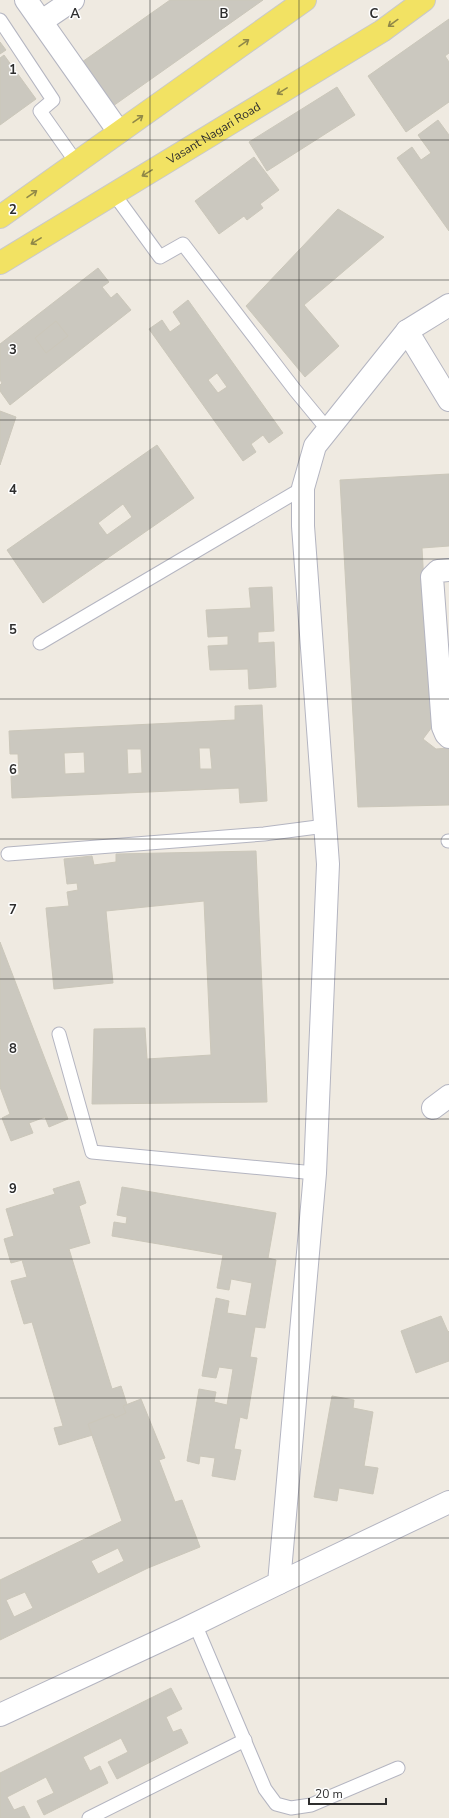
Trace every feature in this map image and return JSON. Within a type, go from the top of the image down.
[{"type":"main road","points":[[0,217],[305,0]]},
{"type":"main road","name":"Vasant Nagari Road","points":[[0,263],[382,31],[424,0]]},
{"type":"street","points":[[42,21],[72,0]]},
{"type":"street","points":[[28,1],[119,132]]},
{"type":"street","points":[[278,1583],[315,1173],[328,864],[303,526],[303,488],[315,446],[407,331],[449,305]]},
{"type":"street","points":[[407,331],[449,400]]},
{"type":"street","points":[[449,570],[438,571],[432,577],[443,727],[449,737]]},
{"type":"street","points":[[0,1715],[195,1624],[449,1502]]},
{"type":"lane","points":[[0,20],[54,100],[40,111],[76,162]]},
{"type":"lane","points":[[114,194],[160,258],[184,244],[295,390],[328,430]]},
{"type":"lane","points":[[40,643],[303,488]]},
{"type":"lane","points":[[8,854],[264,834],[325,826]]},
{"type":"lane","points":[[60,1034],[92,1152],[315,1173]]},
{"type":"lane","points":[[195,1624],[265,1789],[276,1804],[291,1808],[311,1804],[398,1768]]},
{"type":"lane","points":[[89,1818],[245,1740]]},
{"type":"building","points":[[170,0],[263,0],[113,106],[82,62]]},
{"type":"building","points":[[449,19],[449,53],[445,56],[449,62],[449,102],[406,132],[368,76]]},
{"type":"building","points":[[0,42],[6,50],[0,54]]},
{"type":"building","points":[[4,55],[36,99],[0,125],[0,58]]},
{"type":"building","points":[[337,87],[355,115],[267,171],[249,142]]},
{"type":"building","points":[[438,120],[449,135],[449,231],[397,158],[412,147],[421,160],[431,153],[418,135]]},
{"type":"building","points":[[254,157],[279,190],[260,204],[263,208],[247,220],[244,216],[219,234],[195,201]]},
{"type":"building","points":[[338,209],[384,237],[304,305],[339,346],[305,377],[246,306]]},
{"type":"building","points":[[98,268],[109,282],[102,287],[111,298],[117,293],[131,310],[10,405],[0,391],[0,385],[2,383],[0,380],[0,344]]},
{"type":"building","points":[[188,300],[283,433],[269,443],[263,435],[251,444],[256,452],[243,461],[149,329],[162,320],[170,332],[181,324],[173,312]],"holes":[[[217,373],[227,387],[218,393],[208,380]]]},
{"type":"building","points":[[56,321],[68,336],[46,353],[35,338]]},
{"type":"building","points":[[0,411],[16,417],[0,465]]},
{"type":"building","points":[[157,445],[194,498],[43,603],[7,550]],"holes":[[[123,504],[132,517],[107,535],[98,523]]]},
{"type":"building","points":[[449,474],[449,546],[422,548],[432,727],[423,739],[436,749],[449,748],[449,805],[358,807],[340,480]]},
{"type":"building","points":[[272,587],[274,631],[258,632],[258,643],[274,642],[276,687],[249,689],[248,669],[210,670],[208,646],[228,645],[228,636],[208,637],[206,610],[251,608],[249,588]]},
{"type":"building","points":[[262,705],[267,801],[240,803],[239,788],[12,798],[11,776],[19,775],[18,754],[10,754],[9,731],[235,720],[235,706]],"holes":[[[199,748],[210,748],[212,769],[200,769]],[[127,749],[141,749],[142,773],[128,774]],[[84,752],[85,773],[65,774],[64,753]]]},
{"type":"building","points":[[256,851],[267,1102],[92,1104],[94,1029],[145,1028],[147,1059],[211,1055],[204,901],[106,911],[113,983],[54,989],[46,908],[69,906],[67,892],[78,890],[77,883],[67,884],[64,859],[92,856],[94,865],[116,862],[116,854]]},
{"type":"building","points":[[0,942],[68,1119],[49,1127],[45,1117],[29,1123],[33,1133],[11,1141],[2,1118],[10,1114],[0,1087]]},
{"type":"building","points":[[79,1181],[86,1203],[79,1206],[90,1243],[69,1249],[112,1389],[121,1386],[133,1423],[59,1445],[54,1428],[63,1426],[32,1322],[24,1324],[11,1281],[27,1277],[22,1260],[11,1263],[4,1239],[14,1236],[6,1209],[55,1194],[53,1189]]},
{"type":"building","points":[[122,1187],[276,1213],[268,1258],[276,1260],[265,1328],[255,1327],[250,1357],[257,1358],[247,1419],[240,1417],[234,1449],[241,1450],[235,1480],[212,1476],[215,1458],[200,1456],[199,1464],[187,1461],[199,1389],[216,1392],[214,1402],[227,1405],[233,1369],[219,1367],[216,1378],[202,1376],[216,1298],[229,1301],[227,1313],[246,1316],[252,1283],[231,1279],[229,1290],[217,1288],[223,1255],[112,1236],[114,1222],[126,1224],[127,1217],[117,1215]]},
{"type":"building","points":[[441,1316],[448,1332],[449,1331],[449,1361],[416,1373],[401,1331]]},
{"type":"building","points":[[332,1396],[354,1400],[353,1408],[373,1412],[364,1466],[378,1468],[373,1494],[339,1488],[337,1501],[314,1497]]},
{"type":"building","points":[[141,1399],[165,1458],[159,1460],[175,1502],[182,1500],[200,1547],[148,1568],[0,1640],[0,1580],[122,1521],[88,1424],[113,1414],[115,1418],[126,1413],[123,1406]],"holes":[[[118,1548],[124,1561],[98,1574],[91,1561]],[[25,1592],[33,1608],[14,1617],[6,1600]]]},
{"type":"building","points":[[171,1688],[182,1709],[166,1717],[173,1732],[181,1729],[188,1743],[117,1779],[108,1762],[128,1752],[121,1738],[83,1757],[90,1771],[100,1766],[108,1783],[44,1815],[37,1801],[54,1793],[46,1777],[7,1797],[14,1810],[24,1806],[30,1818],[0,1818],[0,1773]]}]
